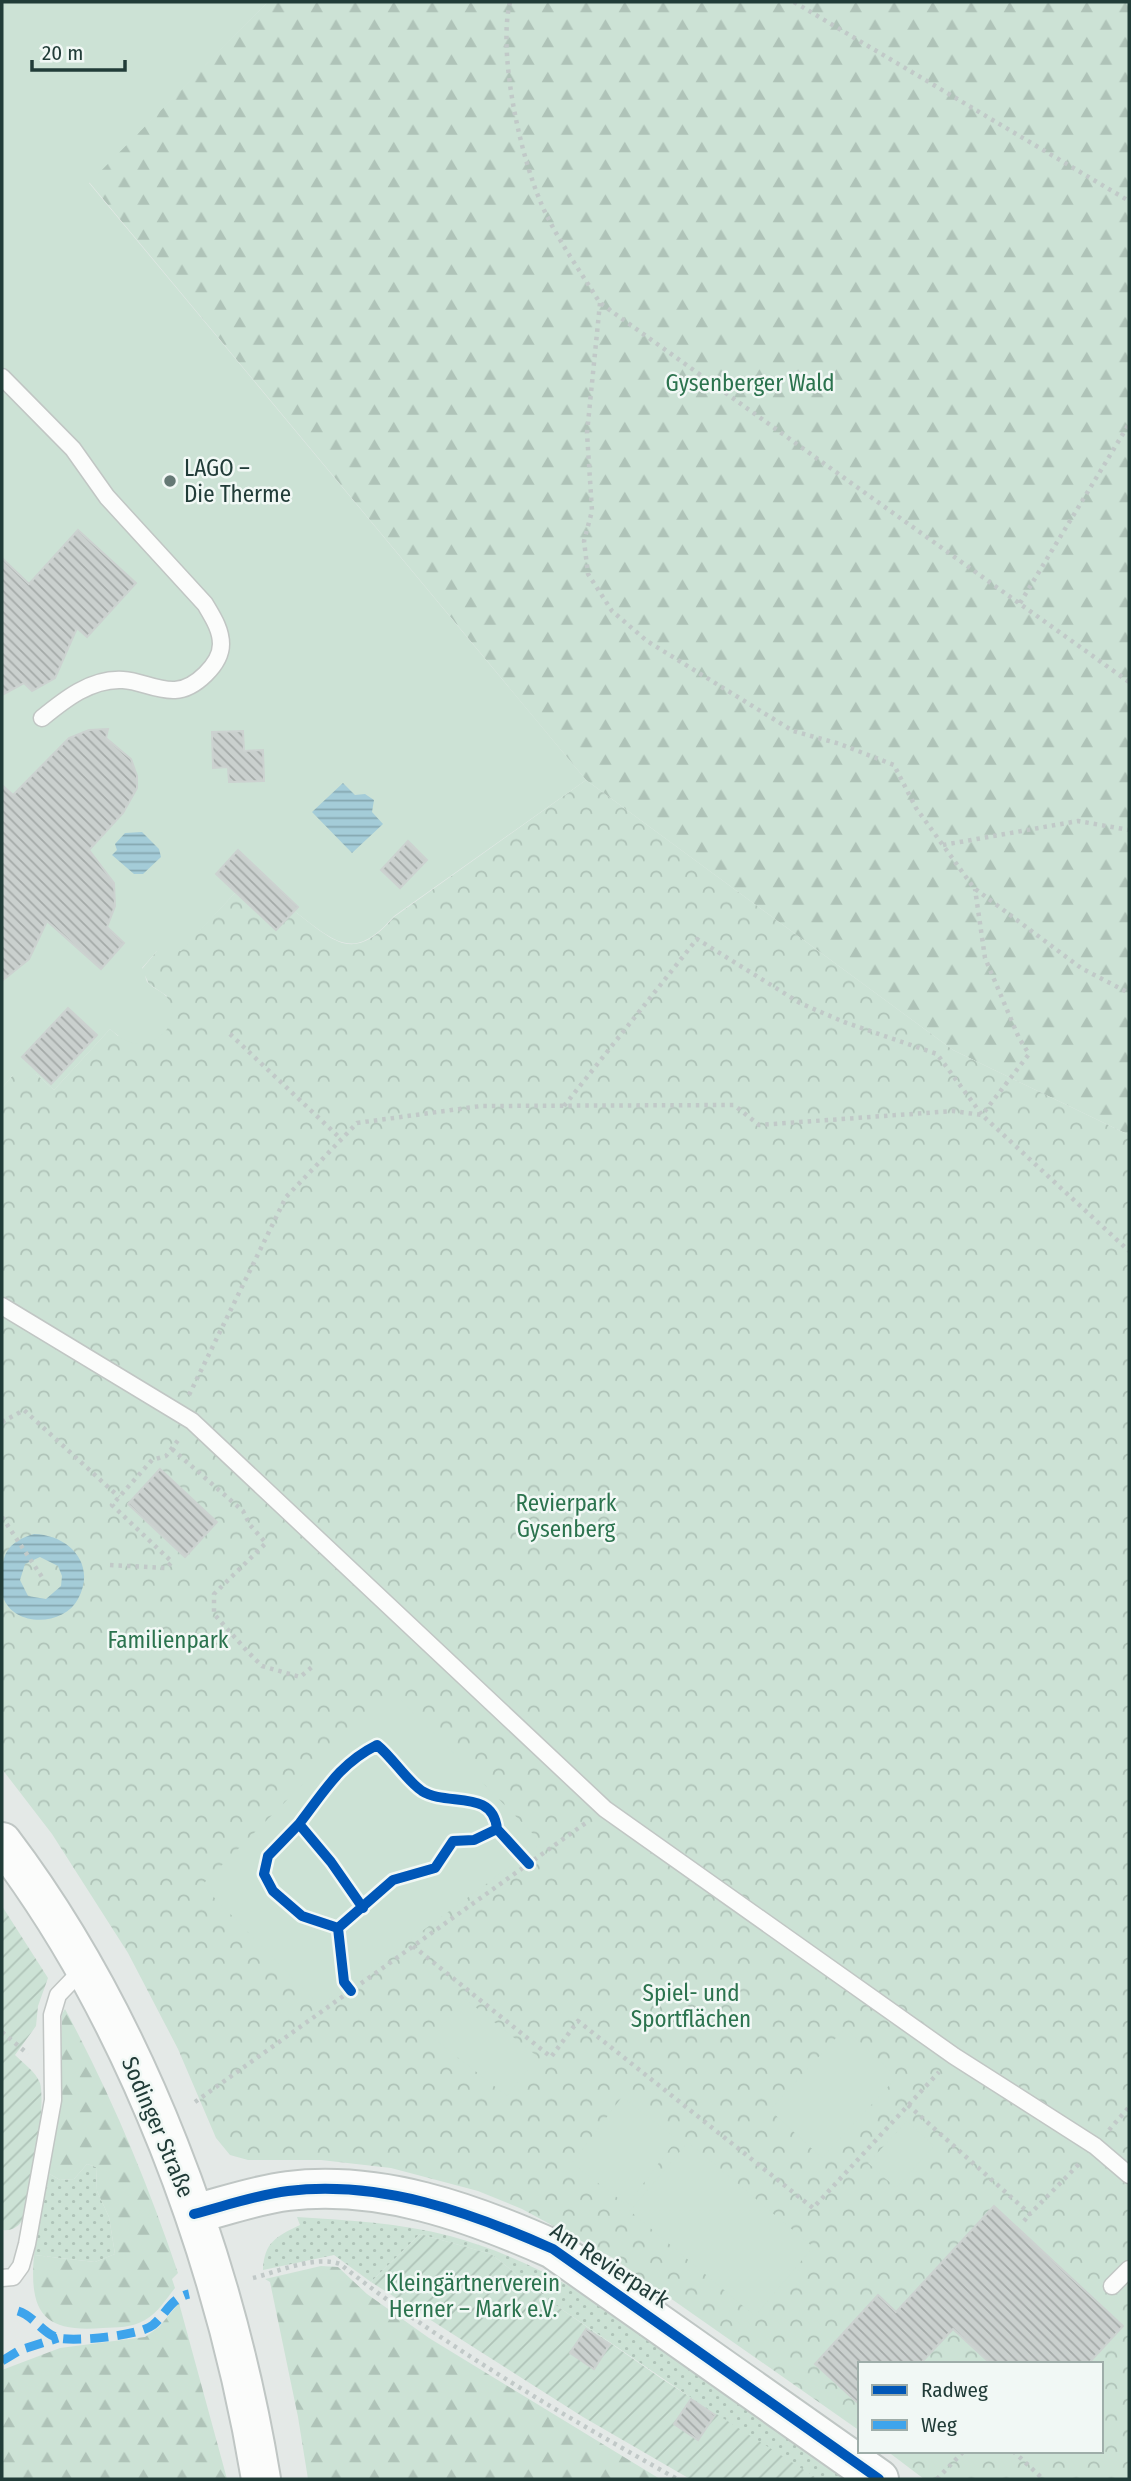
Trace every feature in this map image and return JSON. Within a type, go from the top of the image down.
[{"type":"street","name":"Sodinger Straße","points":[[2,1842],[24,1871],[83,1969],[154,2109],[194,2214],[250,2411],[261,2479]]},
{"type":"street","name":"Am Revierpark","points":[[194,2214],[292,2191],[370,2192],[440,2205],[504,2228],[564,2257],[879,2479]]},
{"type":"lane","points":[[2,377],[73,449],[107,497],[205,604],[217,624],[222,645],[214,664],[196,682],[179,690],[158,690],[122,680],[69,695],[42,719]]},
{"type":"lane","points":[[2,1306],[186,1418],[605,1810],[954,2056],[1095,2146],[1129,2175]]},
{"type":"lane","points":[[2,2278],[13,2277],[21,2266],[27,2244],[53,2100],[52,2015],[58,1995],[83,1969]]},
{"type":"lane","points":[[1112,2286],[1129,2269]]},
{"type":"path","points":[[510,2],[507,15],[511,82],[523,152],[546,215],[600,303],[652,343],[779,429],[1129,682]]},
{"type":"path","points":[[794,2],[1129,201]]},
{"type":"path","points":[[600,303],[587,433],[592,511],[584,541],[588,574],[612,611],[659,648],[793,731],[840,744],[894,765],[916,808],[975,888],[1081,968],[1129,993]]},
{"type":"path","points":[[1020,603],[1129,424]]},
{"type":"path","points":[[943,845],[1078,821],[1129,830]]},
{"type":"path","points":[[975,888],[985,958],[1019,1038],[1029,1054],[982,1115]]},
{"type":"path","points":[[564,1106],[697,939],[800,1003],[844,1023],[937,1054],[982,1115],[1129,1251]]},
{"type":"path","points":[[230,1034],[340,1138]]},
{"type":"path","points":[[110,1565],[166,1568],[172,1562],[112,1505],[152,1460],[166,1456],[172,1449],[286,1197],[340,1138],[358,1123],[481,1106],[734,1105],[759,1125],[953,1111],[982,1115]]},
{"type":"path","points":[[2,1422],[24,1410],[119,1497]]},
{"type":"path","points":[[172,1449],[243,1511],[250,1525],[266,1543],[214,1594],[214,1614],[224,1629],[262,1666],[300,1676],[312,1667]]},
{"type":"path","points":[[2,1517],[42,1577]]},
{"type":"path","points":[[195,2102],[348,1986],[413,1946],[605,1810]]},
{"type":"path","points":[[517,1851],[529,1864]]},
{"type":"path","points":[[413,1946],[551,2057],[578,2021],[813,2208],[954,2056]]},
{"type":"path","points":[[2,2032],[34,2058],[52,2061]]},
{"type":"path","points":[[908,2105],[1030,2214]]},
{"type":"path","points":[[1024,2221],[1095,2146]]},
{"type":"path","points":[[253,2278],[311,2264],[331,2261],[340,2264],[393,2306],[501,2376],[677,2479]]},
{"type":"path","points":[[937,2479],[962,2453]]},
{"type":"path","points":[[1015,2453],[1043,2479]]},
{"type":"green space","name":"LAGO – Die Therme","points":[[2,2],[268,2],[89,183],[586,780],[394,916],[380,931],[355,943],[333,939],[294,911],[276,930],[235,893],[181,951],[157,951],[142,968],[148,983],[164,995],[171,1006],[171,1020],[165,1032],[147,1043],[136,1044],[110,1029],[54,1090],[36,1074],[23,1080],[13,1075],[2,1088]]},
{"type":"green space","name":"Gysenberger Wald","points":[[268,2],[1129,2],[1129,1135],[953,1050],[586,780],[89,182]]},
{"type":"green space","name":"Revierpark Gysenberg","points":[[586,780],[953,1050],[1129,1135],[1129,2479],[924,2479],[890,2453],[1103,2453],[1103,2362],[858,2362],[858,2430],[613,2258],[522,2209],[478,2191],[391,2168],[321,2160],[248,2160],[230,2155],[216,2138],[178,2049],[128,1953],[52,1834],[2,1769],[2,1088],[13,1075],[36,1074],[54,1090],[110,1029],[118,1036],[167,996],[149,984],[142,969],[157,951],[181,950],[235,893],[276,930],[294,911],[321,932],[344,943],[355,944],[367,940],[380,932],[394,917]]},
{"type":"green space","points":[[394,1693],[542,1843],[320,2006],[202,1885]]},
{"type":"green space","points":[[2,1906],[48,1978],[38,2006],[36,2026],[15,2055],[40,2083],[41,2110],[38,2151],[28,2208],[20,2224],[6,2230],[2,2230]]},
{"type":"green space","points":[[464,1998],[538,2057],[507,2096],[433,2038]]},
{"type":"green space","points":[[65,2009],[127,2139],[178,2273],[172,2279],[175,2288],[158,2310],[140,2323],[130,2326],[83,2329],[66,2327],[44,2315],[34,2291],[34,2255],[95,2262],[115,2254],[109,2217],[97,2191],[96,2167],[87,2164],[74,2179],[60,2180],[48,2173],[60,2109],[62,2014]]},
{"type":"green space","points":[[845,2028],[897,2077],[822,2158],[770,2110]]},
{"type":"green space","points":[[622,2097],[677,2139],[627,2205],[572,2163]]},
{"type":"green space","points":[[907,2121],[934,2146],[896,2188],[868,2163]]},
{"type":"green space","points":[[688,2142],[813,2247],[755,2316],[630,2211]]},
{"type":"green space","points":[[87,2164],[96,2167],[97,2191],[109,2217],[115,2254],[95,2262],[34,2255],[48,2173],[60,2180],[74,2179]]},
{"type":"green space","points":[[297,2217],[374,2223],[450,2236],[517,2260],[549,2275],[611,2311],[850,2479],[818,2479],[750,2438],[554,2304],[491,2254],[420,2234],[371,2282],[334,2255],[263,2270],[269,2246],[278,2237],[300,2225]]},
{"type":"green space","name":"Kleingärtnerverein Herner – Mark e.V.","points":[[420,2234],[491,2254],[554,2304],[662,2379],[818,2479],[690,2479],[583,2417],[371,2282]]},
{"type":"green space","points":[[321,2266],[338,2267],[367,2294],[429,2338],[660,2479],[308,2479],[270,2282],[265,2279]]},
{"type":"green space","points":[[179,2303],[227,2479],[2,2479],[2,2370],[60,2348],[145,2337],[159,2327]]},
{"type":"water","points":[[343,783],[355,795],[365,794],[374,800],[372,812],[383,824],[352,853],[312,812]]},
{"type":"water","points":[[142,832],[159,849],[161,857],[143,874],[134,874],[112,855],[117,850],[115,844],[125,833]]},
{"type":"water","points":[[34,1534],[47,1536],[68,1546],[82,1563],[84,1574],[83,1586],[71,1608],[62,1614],[39,1620],[17,1614],[9,1607],[3,1597],[2,1586],[2,1567],[9,1548]],"holes":[[[40,1557],[58,1566],[62,1576],[61,1586],[46,1599],[28,1596],[20,1580],[25,1564]]]},
{"type":"building","points":[[78,530],[136,583],[87,637],[77,628],[55,678],[32,691],[24,683],[2,695],[2,558],[29,584]]},
{"type":"building","points":[[108,729],[106,738],[131,759],[137,776],[137,788],[123,813],[89,850],[114,883],[115,906],[107,927],[124,943],[101,969],[47,921],[29,959],[2,981],[2,785],[13,795],[69,738],[89,730]]},
{"type":"building","points":[[243,731],[244,751],[263,750],[264,781],[229,782],[228,767],[213,768],[212,732]]},
{"type":"building","points":[[408,841],[427,860],[400,888],[381,870]]},
{"type":"building","points":[[238,850],[298,907],[276,930],[216,874]]},
{"type":"building","points":[[68,1008],[97,1035],[51,1084],[22,1057]]},
{"type":"building","points":[[160,1469],[217,1522],[185,1557],[128,1504]]},
{"type":"building","points":[[994,2206],[1123,2326],[1090,2362],[989,2362],[953,2329],[922,2362],[858,2362],[858,2403],[815,2364],[878,2295],[896,2312]]},
{"type":"building","points":[[586,2329],[610,2344],[594,2369],[570,2353]]},
{"type":"building","points":[[691,2399],[715,2415],[698,2440],[674,2424]]},
{"type":"marked path","points":[[18,2311],[58,2338],[106,2337],[146,2329],[178,2299],[189,2294]]},
{"type":"marked path","points":[[2,2361],[20,2350],[58,2338]]},
{"type":"cycle path","points":[[299,1824],[342,1770],[377,1745],[422,1791],[432,1796],[478,1803],[494,1816],[497,1829]]},
{"type":"cycle path","points":[[338,1928],[302,1916],[273,1891],[264,1874],[268,1856],[299,1824],[331,1862],[363,1908]]},
{"type":"cycle path","points":[[351,1991],[344,1982],[338,1928],[393,1880],[435,1868],[453,1841],[474,1840],[497,1829],[529,1864]]},
{"type":"cycle path","points":[[194,2214],[288,2191],[357,2190],[424,2202],[522,2235],[553,2249],[879,2479]]},
{"type":"place","name":"LAGO – Die Therme","points":[[170,481]]},
{"type":"park label","name":"Familienpark","points":[[168,1640]]},
{"type":"park label","name":"Spiel- und Sportflächen","points":[[691,2006]]}]
